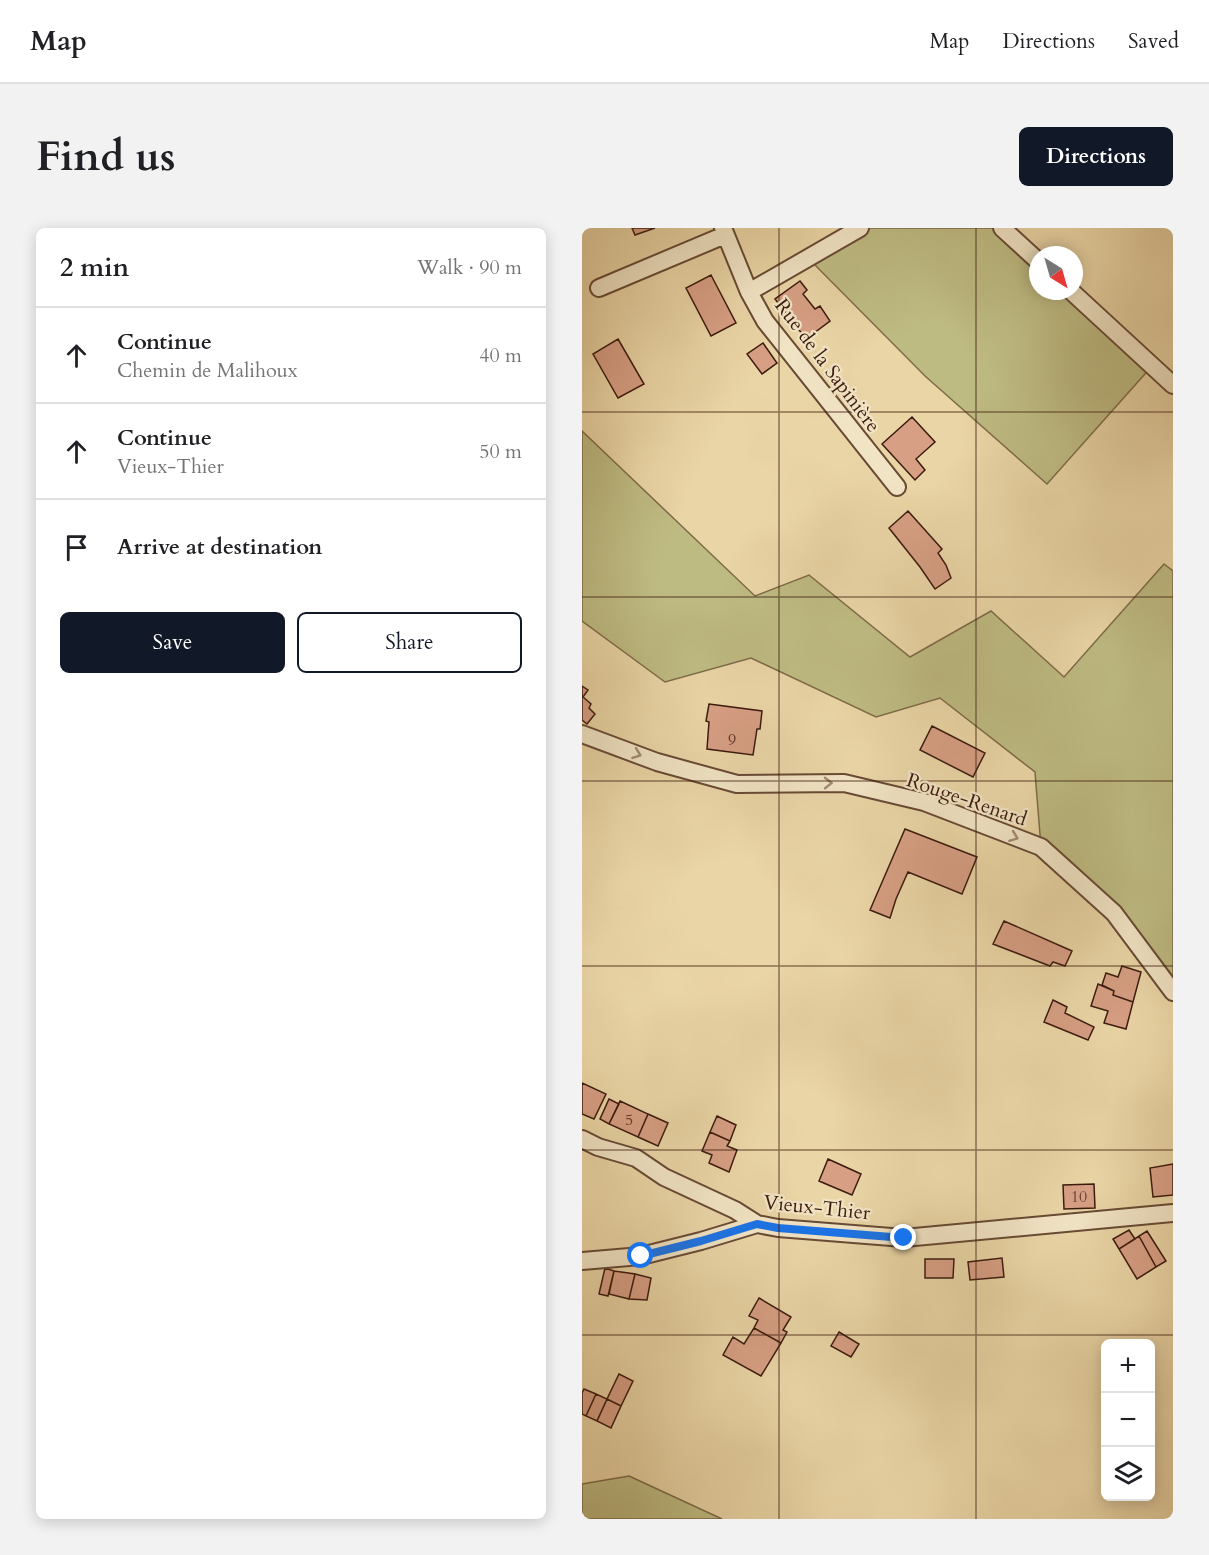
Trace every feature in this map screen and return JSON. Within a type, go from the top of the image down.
[{"type":"street","points":[[749,292],[860,228]]},
{"type":"street","points":[[1002,228],[1029,253]]},
{"type":"street","points":[[599,288],[724,232]]},
{"type":"street","name":"Rue de la Sapinière","points":[[724,232],[749,292],[765,321],[897,487]]},
{"type":"street","points":[[1081,300],[1173,385]]},
{"type":"street","name":"Rouge-Renard","points":[[582,734],[657,762],[737,784],[844,783],[924,802],[1041,848],[1114,913],[1173,992]]},
{"type":"street","name":"Vieux-Thier","points":[[582,1139],[598,1147],[636,1158],[664,1177],[735,1210],[757,1224],[778,1228],[904,1238],[1173,1214]]},
{"type":"street","points":[[582,1261],[641,1256],[757,1224]]},
{"type":"shaded area","points":[[860,228],[1002,228],[1029,253],[1029,300],[1081,300],[1152,366],[1047,484],[925,376],[808,258]]},
{"type":"shaded area","points":[[582,431],[755,596],[809,575],[910,657],[991,611],[1064,677],[1164,564],[1173,571],[1173,992],[1114,913],[1041,847],[1035,772],[940,698],[876,717],[751,658],[665,682],[582,621]]},
{"type":"shaded area","points":[[629,1476],[722,1519],[582,1519],[582,1484]]},
{"type":"building","points":[[632,228],[655,228],[635,235]]},
{"type":"building","points":[[711,275],[736,323],[711,336],[686,288]]},
{"type":"building","points":[[800,281],[807,290],[803,294],[815,309],[820,306],[830,321],[806,339],[775,299]]},
{"type":"building","points":[[618,339],[644,384],[618,398],[593,354]]},
{"type":"building","points":[[763,343],[777,363],[762,374],[747,354]]},
{"type":"building","points":[[912,417],[935,442],[916,459],[925,470],[915,480],[882,444]]},
{"type":"building","points":[[908,511],[942,549],[938,553],[951,578],[935,589],[889,528]]},
{"type":"building","points":[[582,686],[588,690],[583,697],[591,704],[589,708],[595,714],[587,724],[582,720]]},
{"type":"building","points":[[709,704],[762,711],[753,755],[707,749],[709,722],[706,721]]},
{"type":"building","points":[[932,726],[985,753],[973,777],[920,750]]},
{"type":"building","points":[[905,829],[977,857],[962,894],[908,872],[890,918],[870,910]]},
{"type":"building","points":[[1004,921],[1072,951],[1065,966],[1053,962],[1050,966],[993,944]]},
{"type":"building","points":[[1122,966],[1141,972],[1133,1002],[1113,995],[1114,991],[1102,985],[1106,973],[1118,977]]},
{"type":"building","points":[[1098,984],[1114,991],[1113,995],[1133,1002],[1126,1029],[1104,1023],[1108,1011],[1091,1006]]},
{"type":"building","points":[[1053,1000],[1067,1007],[1065,1013],[1094,1027],[1088,1040],[1044,1022]]},
{"type":"building","points":[[582,1083],[606,1094],[594,1119],[582,1114]]},
{"type":"building","points":[[609,1099],[619,1104],[609,1124],[600,1119]]},
{"type":"building","points":[[620,1101],[648,1114],[638,1137],[609,1124]]},
{"type":"building","points":[[648,1114],[668,1123],[658,1146],[638,1137]]},
{"type":"building","points":[[717,1116],[736,1125],[730,1141],[710,1132]]},
{"type":"building","points":[[710,1132],[730,1141],[727,1146],[737,1150],[729,1172],[709,1163],[712,1155],[702,1151]]},
{"type":"building","points":[[828,1159],[861,1174],[852,1195],[819,1181]]},
{"type":"building","points":[[1173,1164],[1173,1195],[1153,1197],[1150,1168]]},
{"type":"building","points":[[1094,1184],[1095,1208],[1064,1209],[1063,1185]]},
{"type":"building","points":[[1129,1230],[1135,1239],[1119,1249],[1113,1239]]},
{"type":"building","points":[[1147,1231],[1166,1261],[1156,1267],[1139,1236]]},
{"type":"building","points":[[1139,1236],[1156,1267],[1137,1279],[1119,1249]]},
{"type":"building","points":[[1002,1258],[1004,1277],[970,1280],[968,1262]]},
{"type":"building","points":[[925,1259],[954,1259],[953,1278],[925,1278]]},
{"type":"building","points":[[605,1268],[614,1271],[608,1296],[599,1294]]},
{"type":"building","points":[[614,1271],[635,1274],[629,1299],[609,1294]]},
{"type":"building","points":[[635,1274],[651,1278],[647,1300],[629,1299]]},
{"type":"building","points":[[759,1298],[791,1317],[783,1330],[787,1332],[781,1343],[754,1328],[758,1320],[749,1316]]},
{"type":"building","points":[[754,1328],[781,1343],[761,1376],[723,1355],[733,1337],[744,1344]]},
{"type":"building","points":[[839,1332],[859,1344],[851,1357],[831,1346]]},
{"type":"building","points":[[619,1374],[633,1381],[621,1406],[607,1399]]},
{"type":"building","points":[[584,1389],[596,1394],[586,1416],[582,1414]]},
{"type":"building","points":[[596,1394],[607,1399],[597,1421],[586,1416]]},
{"type":"building","points":[[607,1399],[621,1406],[611,1428],[597,1421]]},
{"type":"route","points":[[641,1256],[757,1224],[778,1228],[878,1234],[904,1238]]}]
